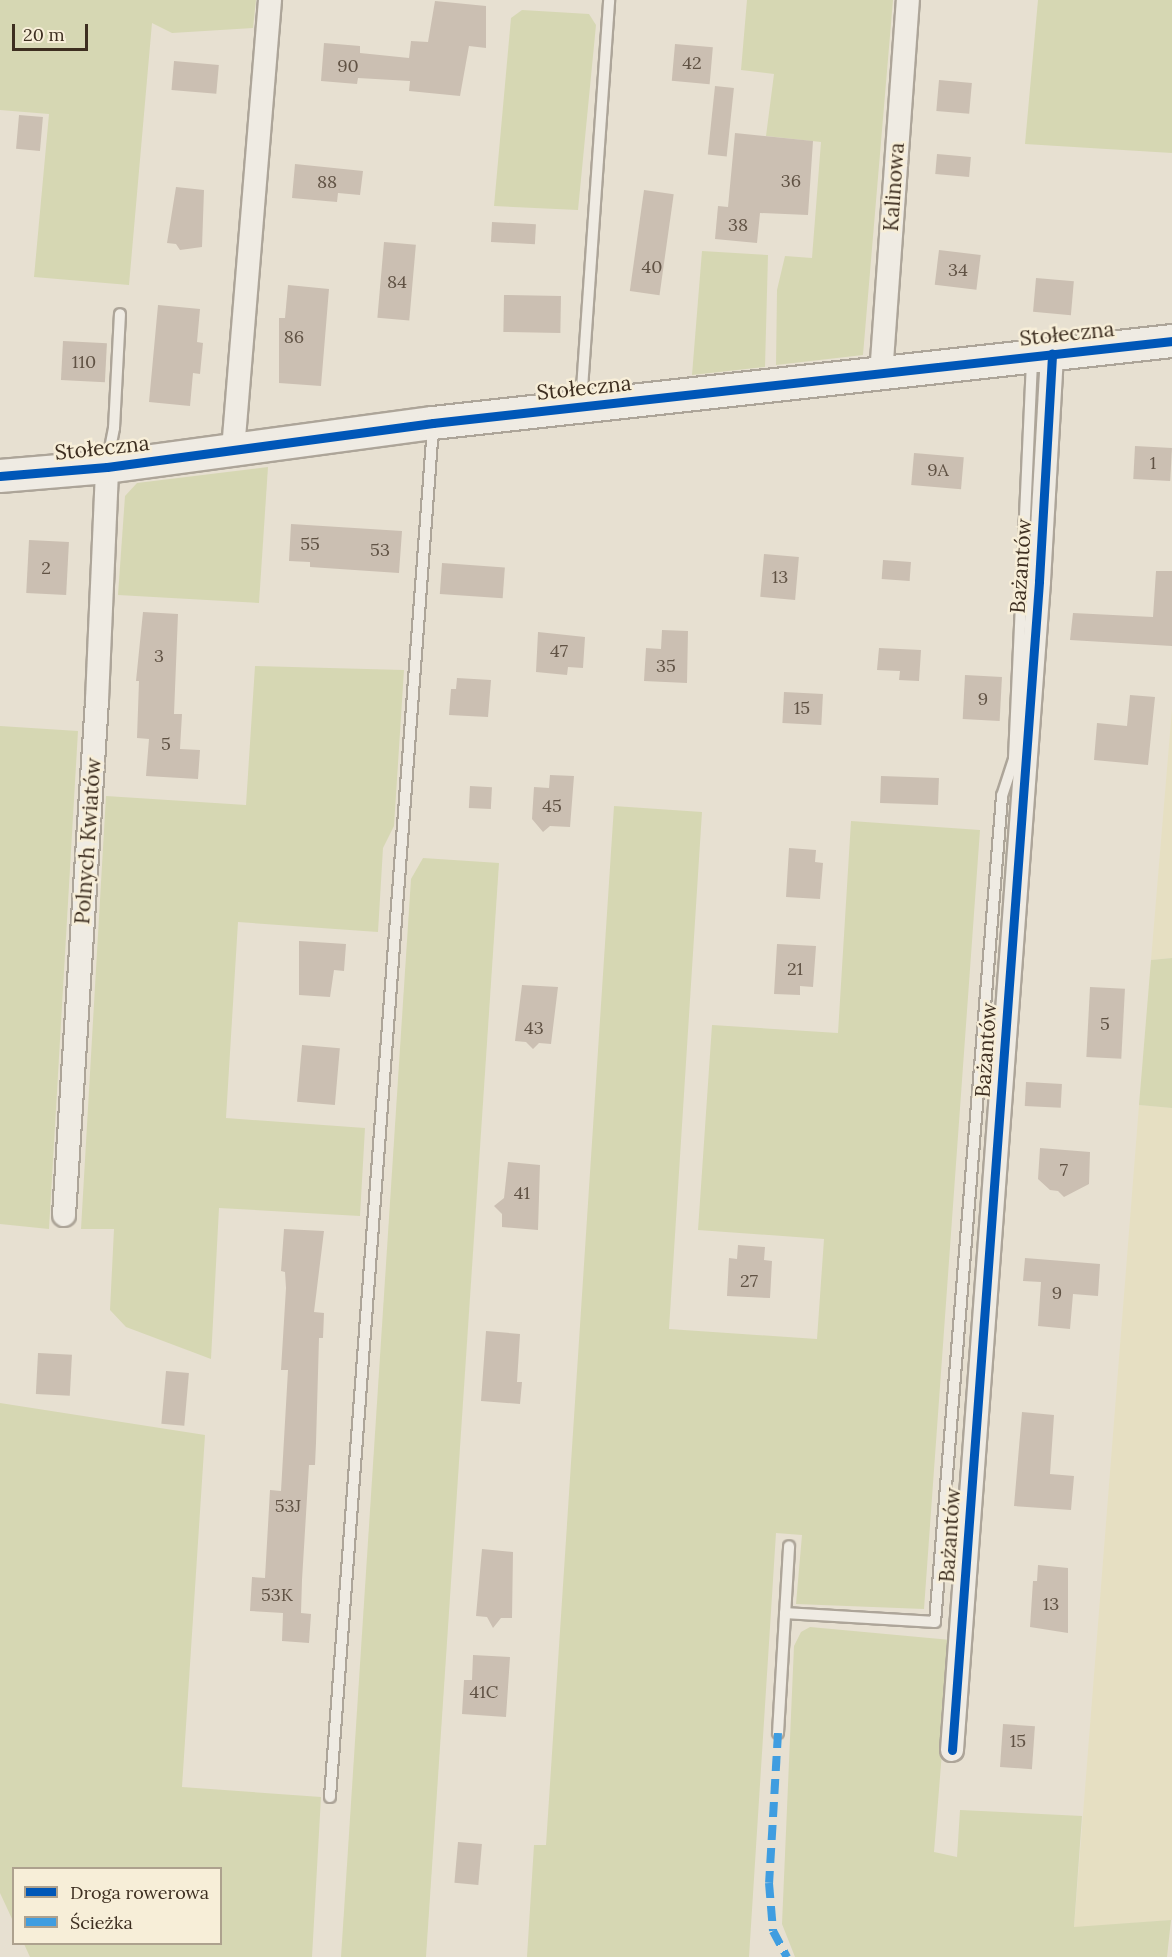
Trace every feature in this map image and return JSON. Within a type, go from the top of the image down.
[{"type":"street","points":[[233,450],[270,0]]},
{"type":"street","name":"Kalinowa","points":[[881,375],[908,0]]},
{"type":"street","name":"Stołeczna","points":[[0,476],[107,467],[433,423],[1172,341]]},
{"type":"street","name":"Bażantów","points":[[952,1750],[1038,592],[1042,354]]},
{"type":"street","name":"Polnych Kwiatów","points":[[64,1215],[97,700],[107,467]]},
{"type":"lane","points":[[581,406],[609,0]]},
{"type":"lane","points":[[107,467],[114,428],[120,314]]},
{"type":"lane","points":[[785,1613],[935,1622],[1002,796],[1014,758],[1042,354]]},
{"type":"lane","points":[[330,1797],[433,423]]},
{"type":"lane","points":[[778,1733],[789,1546]]},
{"type":"shaded area","points":[[1172,709],[1172,958],[1151,960]]},
{"type":"shaded area","points":[[1139,1105],[1172,1108],[1172,1920],[1074,1928]]},
{"type":"green space","points":[[0,0],[256,0],[253,28],[172,33],[152,23],[129,285],[34,277],[49,114],[0,110]]},
{"type":"green space","points":[[747,0],[893,0],[863,355],[776,365],[777,290],[785,256],[812,258],[821,142],[766,136],[774,74],[741,70]]},
{"type":"green space","points":[[1038,0],[1172,0],[1172,153],[1025,144]]},
{"type":"green space","points":[[522,10],[589,14],[596,25],[578,210],[494,206],[511,18]]},
{"type":"green space","points":[[702,251],[768,255],[765,367],[692,375]]},
{"type":"green space","points":[[268,467],[259,603],[118,595],[125,496],[137,483]]},
{"type":"green space","points":[[255,666],[404,670],[394,826],[383,848],[378,932],[238,922],[226,1118],[365,1128],[360,1216],[219,1208],[211,1359],[126,1327],[110,1310],[114,1229],[81,1229],[106,796],[246,805]]},
{"type":"green space","points":[[0,726],[78,731],[49,1229],[0,1224]]},
{"type":"green space","points":[[614,806],[702,812],[669,1329],[817,1339],[824,1239],[698,1230],[712,1025],[838,1033],[851,821],[980,830],[924,1609],[796,1604],[802,1535],[776,1533],[749,1957],[527,1957],[534,1845],[546,1845]]},
{"type":"green space","points":[[423,858],[499,863],[426,1957],[341,1957],[411,879]]},
{"type":"green space","points":[[1172,958],[1172,1108],[1139,1105],[1151,960]]},
{"type":"green space","points":[[0,1403],[205,1435],[182,1787],[321,1797],[312,1957],[30,1957],[24,1945],[222,1945],[222,1867],[12,1867],[12,1919],[0,1893]]},
{"type":"green space","points":[[810,1627],[951,1640],[934,1852],[957,1857],[960,1810],[1082,1816],[1074,1927],[1171,1920],[1167,1957],[795,1957],[782,1924],[794,1646],[801,1632]]},
{"type":"building","points":[[435,1],[486,6],[486,48],[469,46],[460,96],[409,91],[410,81],[358,78],[357,84],[321,81],[324,43],[360,46],[360,53],[409,58],[411,41],[428,42]]},
{"type":"building","points":[[675,44],[713,47],[710,84],[672,81]]},
{"type":"building","points":[[174,61],[219,65],[216,94],[171,90]]},
{"type":"building","points":[[939,80],[972,83],[969,114],[936,111]]},
{"type":"building","points":[[715,86],[734,88],[727,157],[708,155]]},
{"type":"building","points":[[19,115],[43,117],[40,151],[16,149]]},
{"type":"building","points":[[735,133],[813,141],[808,215],[760,213],[757,243],[715,239],[718,206],[728,207]]},
{"type":"building","points":[[937,154],[971,157],[969,177],[935,174]]},
{"type":"building","points":[[295,164],[363,171],[360,195],[338,193],[337,202],[292,198]]},
{"type":"building","points":[[176,187],[204,190],[202,247],[180,250],[176,244],[167,243]]},
{"type":"building","points":[[644,190],[674,194],[660,295],[630,291]]},
{"type":"building","points":[[492,222],[536,224],[535,244],[491,242]]},
{"type":"building","points":[[384,242],[416,245],[409,320],[377,318]]},
{"type":"building","points":[[939,250],[981,255],[976,290],[935,285]]},
{"type":"building","points":[[1036,278],[1074,281],[1071,315],[1033,312]]},
{"type":"building","points":[[288,285],[329,289],[321,386],[279,383],[279,318],[285,318]]},
{"type":"building","points":[[504,295],[561,296],[560,333],[503,332]]},
{"type":"building","points":[[158,305],[200,309],[197,342],[203,343],[200,374],[193,373],[190,406],[149,402]]},
{"type":"building","points":[[63,341],[107,343],[105,382],[61,380]]},
{"type":"building","points":[[1135,446],[1172,448],[1170,481],[1133,479]]},
{"type":"building","points":[[914,453],[964,457],[961,489],[911,485]]},
{"type":"building","points":[[291,524],[402,531],[399,573],[310,567],[310,562],[289,561]]},
{"type":"building","points":[[29,540],[69,542],[66,595],[26,593]]},
{"type":"building","points":[[764,554],[799,557],[795,600],[760,597]]},
{"type":"building","points":[[883,560],[911,562],[910,581],[882,579]]},
{"type":"building","points":[[442,563],[505,567],[503,598],[440,594]]},
{"type":"building","points":[[1156,571],[1172,571],[1172,646],[1070,640],[1073,613],[1153,617]]},
{"type":"building","points":[[143,612],[178,614],[174,714],[182,714],[180,749],[200,750],[198,779],[146,776],[149,739],[137,738],[139,681],[136,681]]},
{"type":"building","points":[[662,630],[688,631],[687,683],[644,681],[646,648],[661,649]]},
{"type":"building","points":[[538,632],[585,637],[583,668],[568,667],[567,675],[536,672]]},
{"type":"building","points":[[879,648],[921,650],[919,681],[899,680],[900,671],[877,670]]},
{"type":"building","points":[[965,675],[1002,677],[1000,721],[963,719]]},
{"type":"building","points":[[457,678],[491,680],[488,717],[449,715],[451,689],[456,689]]},
{"type":"building","points":[[784,692],[823,694],[821,725],[782,723]]},
{"type":"building","points":[[1130,695],[1155,697],[1148,765],[1094,760],[1097,723],[1127,726]]},
{"type":"building","points":[[550,775],[574,776],[570,827],[550,826],[543,832],[532,819],[534,787],[549,788]]},
{"type":"building","points":[[881,776],[939,778],[938,805],[880,803]]},
{"type":"building","points":[[470,786],[492,787],[491,809],[469,808]]},
{"type":"building","points":[[789,848],[816,850],[815,862],[823,863],[820,899],[786,897]]},
{"type":"building","points":[[299,941],[346,944],[344,971],[334,970],[330,997],[299,995]]},
{"type":"building","points":[[777,944],[816,946],[813,987],[800,986],[800,995],[774,994]]},
{"type":"building","points":[[522,985],[558,987],[551,1044],[539,1043],[533,1049],[526,1042],[515,1041]]},
{"type":"building","points":[[1090,987],[1125,989],[1121,1059],[1086,1057]]},
{"type":"building","points":[[302,1045],[340,1048],[335,1105],[297,1102]]},
{"type":"building","points":[[1026,1082],[1062,1084],[1061,1108],[1025,1106]]},
{"type":"building","points":[[1040,1148],[1090,1152],[1089,1184],[1064,1197],[1058,1191],[1050,1190],[1038,1179]]},
{"type":"building","points":[[508,1162],[540,1165],[538,1230],[502,1227],[502,1214],[494,1206],[504,1198]]},
{"type":"building","points":[[284,1229],[324,1231],[314,1312],[324,1313],[323,1338],[319,1338],[315,1465],[309,1465],[302,1580],[301,1613],[311,1614],[309,1643],[282,1641],[283,1613],[250,1611],[252,1577],[265,1578],[270,1490],[281,1491],[288,1370],[281,1370],[286,1288],[285,1272],[281,1271]]},
{"type":"building","points":[[738,1245],[765,1247],[764,1260],[772,1261],[770,1298],[727,1296],[729,1258],[737,1259]]},
{"type":"building","points":[[1025,1258],[1100,1264],[1098,1296],[1073,1294],[1070,1329],[1038,1326],[1041,1282],[1023,1281]]},
{"type":"building","points":[[486,1331],[520,1334],[517,1382],[522,1382],[520,1404],[481,1401]]},
{"type":"building","points":[[38,1353],[72,1355],[70,1396],[36,1394]]},
{"type":"building","points":[[166,1371],[189,1373],[184,1426],[161,1424]]},
{"type":"building","points":[[1022,1412],[1054,1415],[1050,1474],[1074,1476],[1071,1510],[1014,1506]]},
{"type":"building","points":[[482,1549],[513,1552],[512,1618],[501,1618],[493,1628],[487,1617],[476,1616]]},
{"type":"building","points":[[1038,1565],[1068,1568],[1068,1633],[1030,1627],[1033,1581],[1037,1581]]},
{"type":"building","points":[[473,1655],[510,1657],[506,1717],[462,1714],[464,1680],[472,1680]]},
{"type":"building","points":[[1003,1724],[1035,1726],[1032,1769],[1000,1767]]},
{"type":"building","points":[[458,1842],[482,1844],[478,1885],[454,1883]]},
{"type":"marked path","points":[[778,1733],[769,1883],[773,1931],[787,1957]]},
{"type":"cycle path","points":[[0,476],[107,467],[433,423],[1172,341]]},
{"type":"cycle path","points":[[952,1750],[1039,581],[1052,353]]}]
